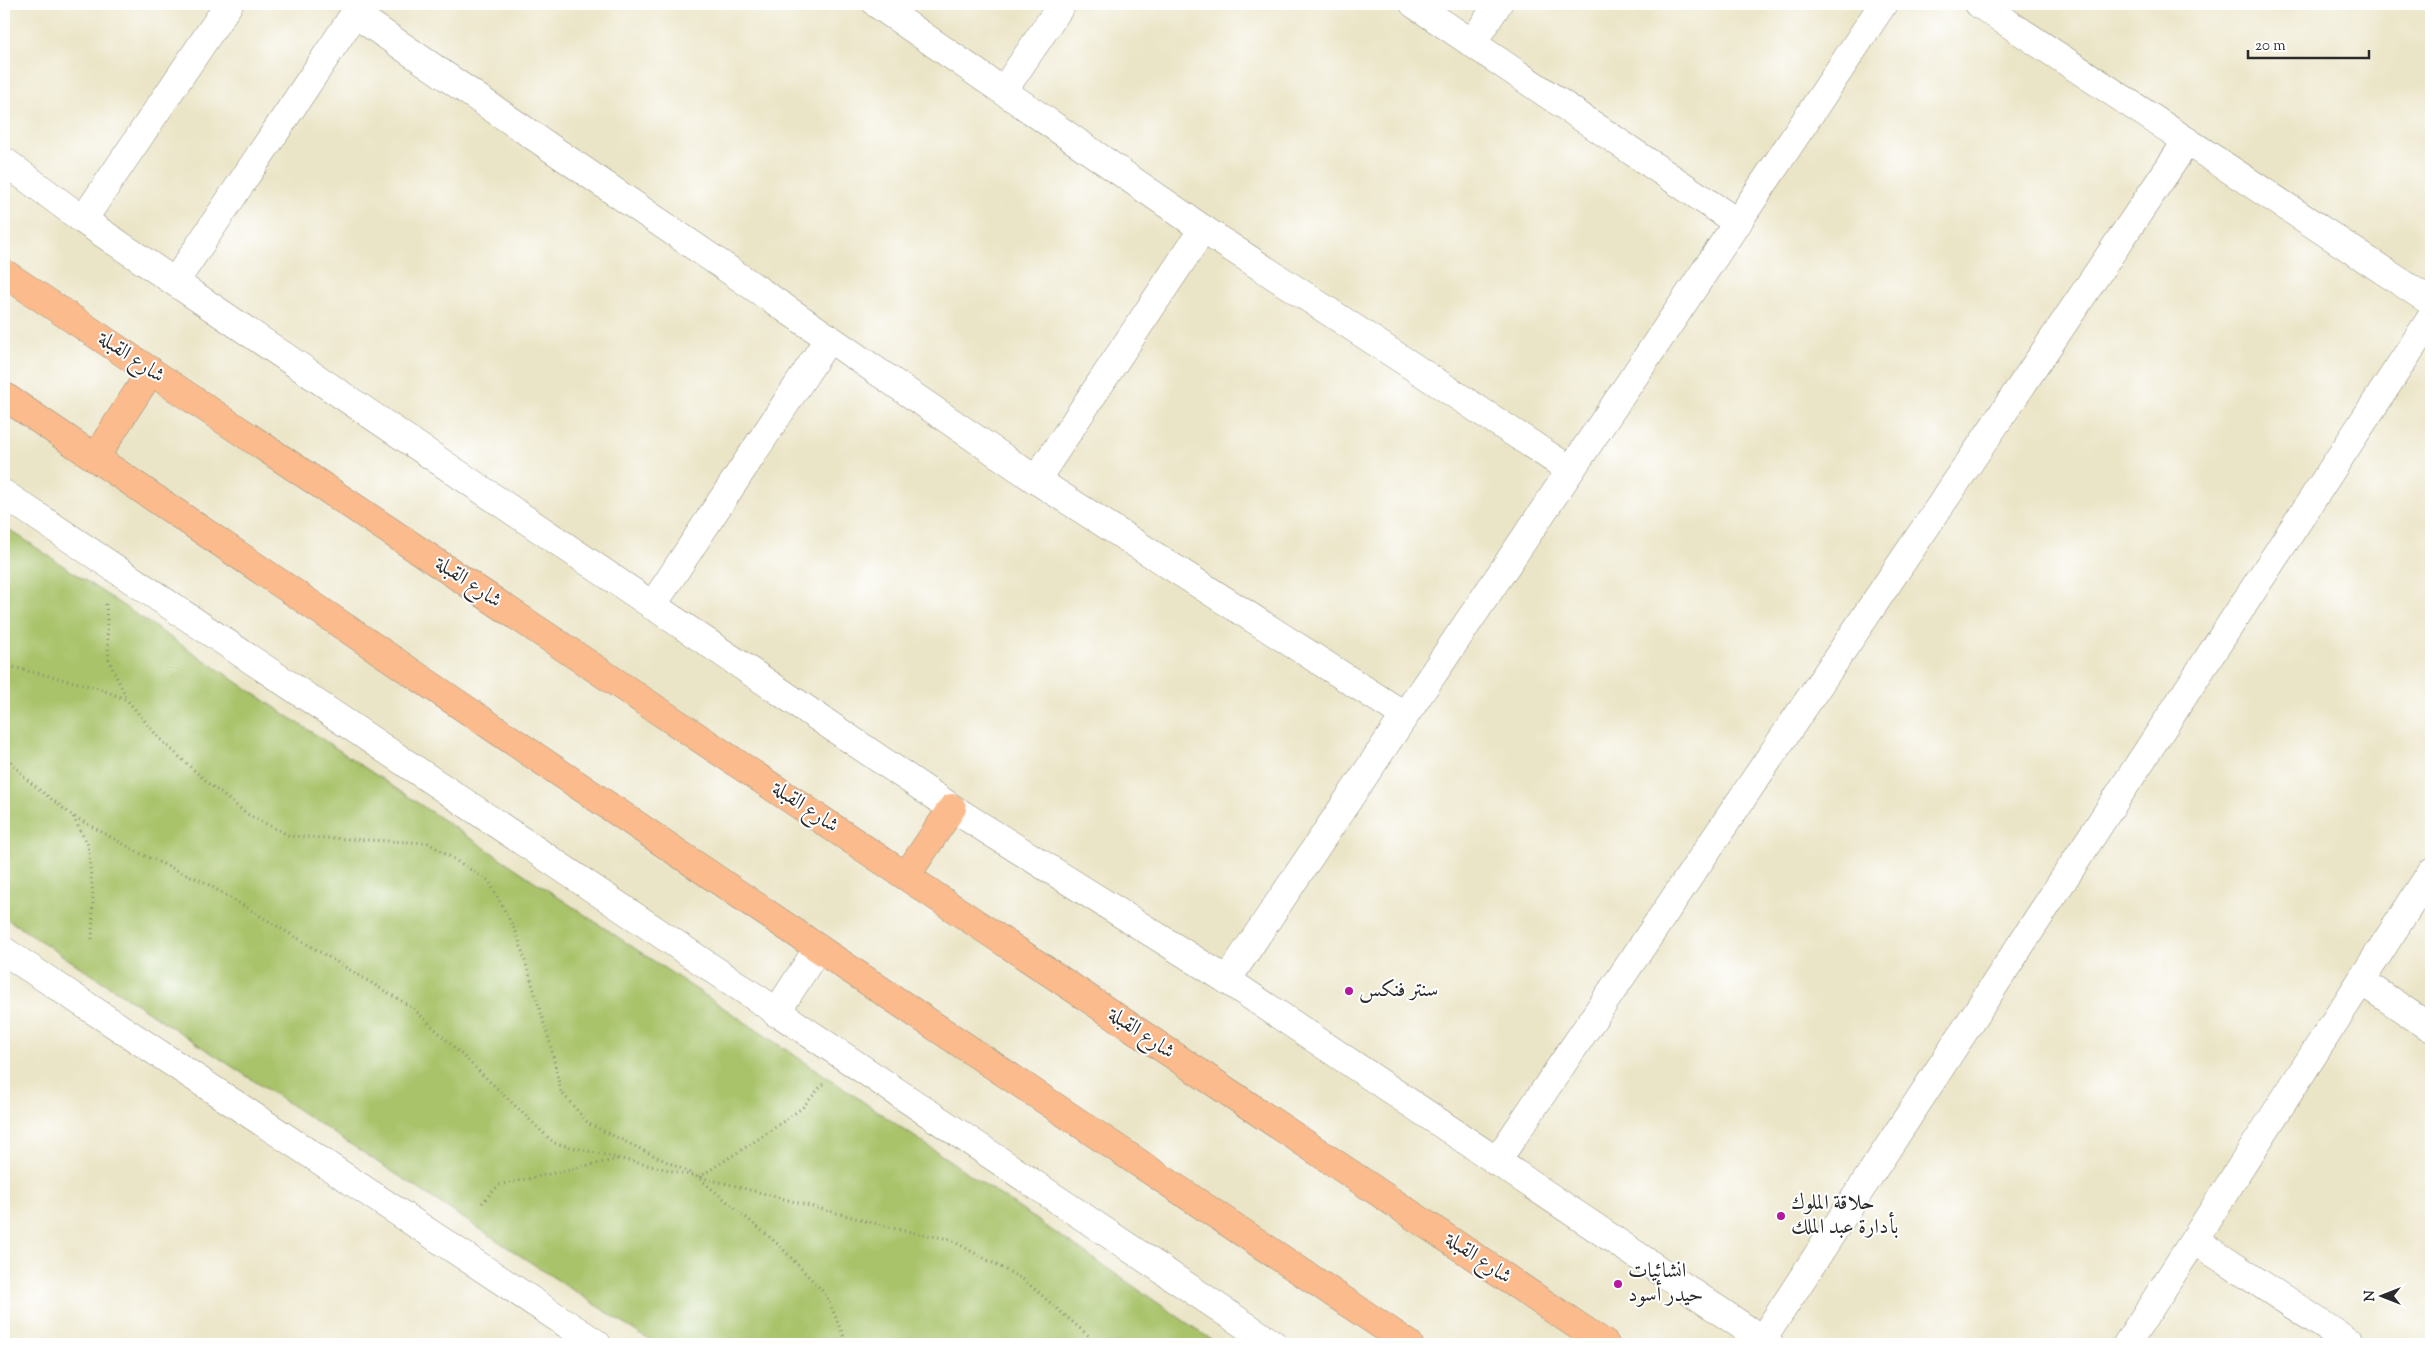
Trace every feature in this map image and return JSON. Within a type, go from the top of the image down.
[{"type":"main road","name":"شارع القبلة","points":[[4,273],[1605,1344]]},
{"type":"main road","points":[[95,458],[151,371]]},
{"type":"main road","points":[[4,396],[818,948],[1409,1344]]},
{"type":"main road","points":[[906,876],[952,808]]},
{"type":"street","points":[[83,220],[230,4]]},
{"type":"street","points":[[877,4],[1004,90],[1203,230],[1569,469]]},
{"type":"street","points":[[1004,90],[1062,4]]},
{"type":"street","points":[[1414,4],[1738,223]]},
{"type":"street","points":[[1472,43],[1498,4]]},
{"type":"street","points":[[1227,980],[1569,469],[1738,223],[1883,4]]},
{"type":"street","points":[[1979,4],[2431,302]]},
{"type":"street","points":[[175,282],[358,9],[1036,480],[1404,715]]},
{"type":"street","points":[[1496,1162],[2187,141]]},
{"type":"street","points":[[4,161],[83,220],[952,808],[1227,980],[1765,1342],[2431,318]]},
{"type":"street","points":[[1036,480],[1203,230]]},
{"type":"street","points":[[652,606],[829,338]]},
{"type":"street","points":[[4,494],[844,1059],[1273,1344]]},
{"type":"street","points":[[2127,1344],[2431,872]]},
{"type":"street","points":[[776,1013],[818,948]]},
{"type":"street","points":[[4,951],[565,1336],[597,1344]]},
{"type":"street","points":[[2361,981],[2431,1028]]},
{"type":"street","points":[[2194,1240],[2352,1344]]},
{"type":"path","points":[[107,564],[105,621],[109,661],[127,700],[159,738],[208,783],[247,814],[290,836],[428,843],[489,880],[517,934],[550,1043],[561,1092],[589,1124],[698,1177],[779,1245],[826,1295],[847,1344]]},
{"type":"path","points":[[4,665],[98,688],[127,700]]},
{"type":"path","points":[[4,754],[26,779],[73,816],[145,856],[204,882],[413,1008],[554,1143],[698,1177],[900,1230],[949,1239],[1024,1280],[1098,1344]]},
{"type":"path","points":[[73,816],[88,845],[93,897],[92,942]]},
{"type":"path","points":[[698,1177],[760,1138],[802,1108],[844,1059]]},
{"type":"path","points":[[482,1204],[499,1185],[619,1159]]},
{"type":"green space","points":[[4,526],[833,1081],[1218,1344],[655,1344],[4,917]]},
{"type":"place","name":"سنتر فنكس","points":[[1349,991]]},
{"type":"place","name":"حلاقة الملوك بأدارة عبد الملك","points":[[1781,1216]]},
{"type":"place","name":"انشائيات حيدر أسود","points":[[1618,1284]]}]
